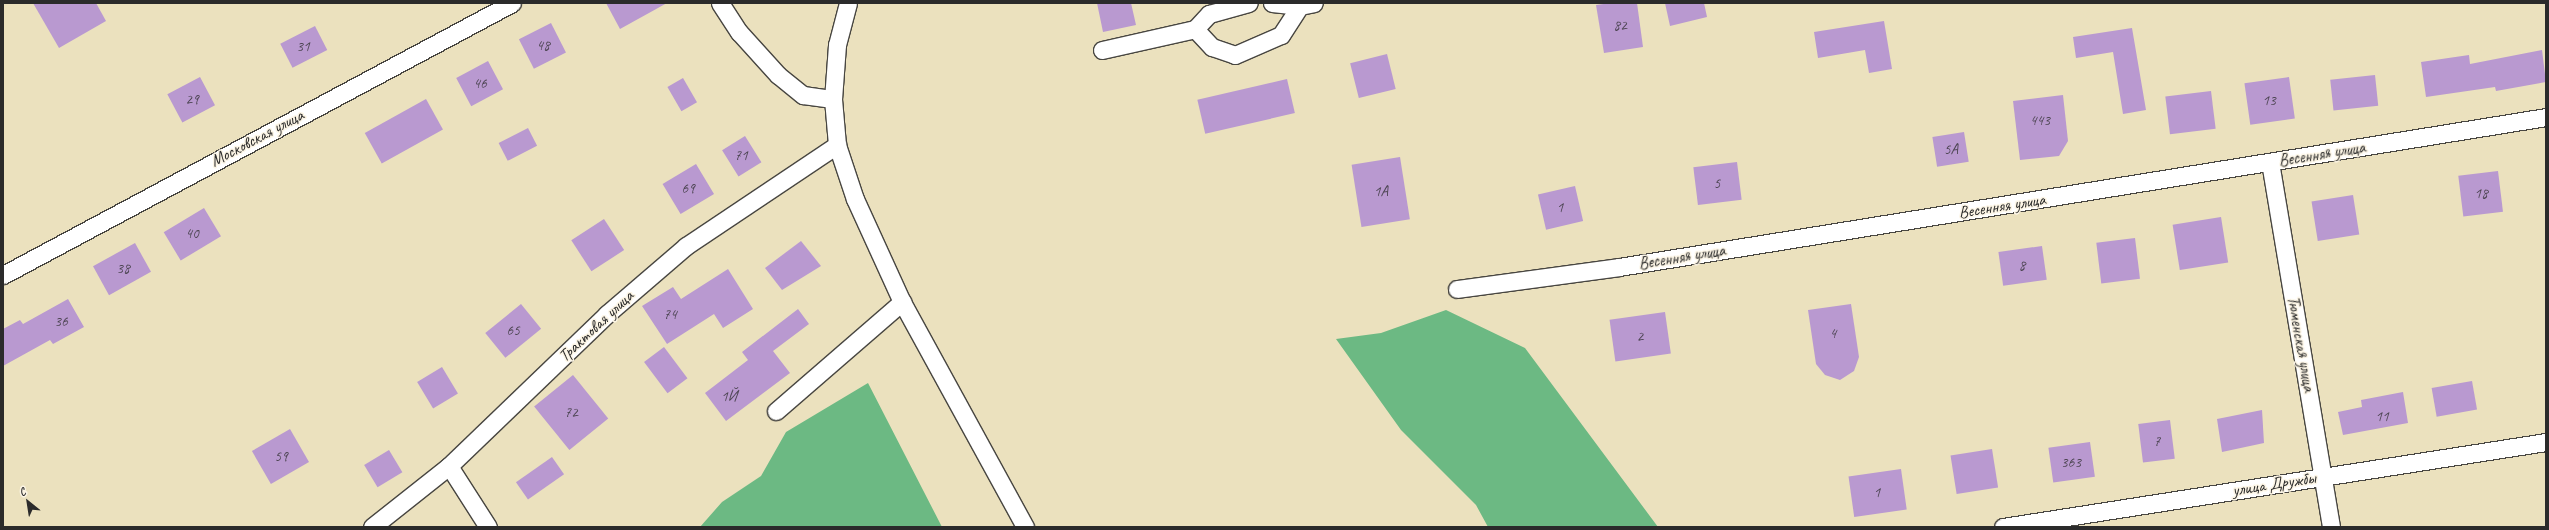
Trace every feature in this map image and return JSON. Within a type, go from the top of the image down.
[{"type":"street","name":"Московская улица","points":[[3,275],[512,3]]},
{"type":"street","points":[[720,3],[740,32],[778,75],[803,95],[833,99]]},
{"type":"street","points":[[848,3],[837,45],[833,99],[837,145],[855,199],[902,302],[1025,527]]},
{"type":"street","points":[[1102,50],[1196,29],[1209,14],[1249,3]]},
{"type":"street","points":[[1272,3],[1307,5]]},
{"type":"street","points":[[1196,29],[1212,47],[1235,55],[1281,35],[1307,5]]},
{"type":"street","name":"Весенняя улица","points":[[1457,289],[1619,268],[2546,117]]},
{"type":"street","name":"Трактовая улица","points":[[372,527],[449,466],[607,314],[686,246],[837,145]]},
{"type":"street","name":"Тюменская улица","points":[[2270,162],[2331,527]]},
{"type":"street","points":[[776,410],[902,302]]},
{"type":"street","name":"улица Дружбы","points":[[2003,527],[2546,442]]},
{"type":"street","points":[[449,466],[488,527]]},
{"type":"green space","points":[[1446,310],[1525,348],[1658,527],[1488,527],[1476,505],[1401,430],[1336,339],[1381,333]]},
{"type":"green space","points":[[868,383],[942,527],[700,527],[722,502],[761,476],[786,432]]},
{"type":"building","points":[[33,3],[96,3],[106,21],[59,48]]},
{"type":"building","points":[[606,3],[667,3],[620,29]]},
{"type":"building","points":[[1097,3],[1131,3],[1136,25],[1103,32]]},
{"type":"building","points":[[1611,3],[1637,3],[1643,47],[1604,53],[1596,5]]},
{"type":"building","points":[[1665,3],[1704,3],[1707,17],[1670,26]]},
{"type":"building","points":[[1884,21],[1892,69],[1869,73],[1865,50],[1818,58],[1814,32]]},
{"type":"building","points":[[551,23],[566,52],[534,69],[519,39]]},
{"type":"building","points":[[315,26],[327,50],[293,68],[280,44]]},
{"type":"building","points":[[2132,28],[2146,110],[2123,114],[2113,52],[2076,58],[2073,37]]},
{"type":"building","points":[[2542,50],[2546,82],[2496,91],[2495,87],[2426,97],[2421,62],[2469,55],[2470,64]]},
{"type":"building","points":[[1387,54],[1396,89],[1359,98],[1350,63]]},
{"type":"building","points":[[488,61],[503,89],[471,106],[456,78]]},
{"type":"building","points":[[2375,75],[2378,106],[2333,111],[2330,80]]},
{"type":"building","points":[[200,77],[215,105],[182,123],[167,94]]},
{"type":"building","points":[[2289,77],[2295,119],[2250,125],[2244,83]]},
{"type":"building","points":[[683,78],[697,102],[681,111],[667,87]]},
{"type":"building","points":[[1287,79],[1295,113],[1205,134],[1197,100]]},
{"type":"building","points":[[2211,91],[2216,129],[2170,134],[2165,97]]},
{"type":"building","points":[[2063,95],[2068,141],[2059,156],[2020,160],[2013,101]]},
{"type":"building","points":[[426,99],[443,130],[382,164],[365,133]]},
{"type":"building","points":[[528,128],[537,146],[508,161],[499,143]]},
{"type":"building","points":[[1964,132],[1969,162],[1937,167],[1932,137]]},
{"type":"building","points":[[745,136],[761,162],[739,177],[722,150]]},
{"type":"building","points":[[1400,157],[1410,219],[1361,227],[1352,165]]},
{"type":"building","points":[[1737,162],[1742,200],[1698,205],[1693,167]]},
{"type":"building","points":[[696,164],[714,194],[681,214],[663,184]]},
{"type":"building","points":[[2498,171],[2503,212],[2463,217],[2458,176]]},
{"type":"building","points":[[1575,186],[1583,221],[1546,230],[1538,195]]},
{"type":"building","points":[[2353,195],[2359,235],[2318,241],[2312,202]]},
{"type":"building","points":[[204,208],[221,236],[181,260],[164,232]]},
{"type":"building","points":[[2221,217],[2228,262],[2180,270],[2173,225]]},
{"type":"building","points":[[604,219],[624,250],[591,271],[571,240]]},
{"type":"building","points":[[2135,238],[2140,279],[2101,283],[2096,243]]},
{"type":"building","points":[[801,241],[821,266],[782,290],[765,268]]},
{"type":"building","points":[[135,243],[151,272],[109,295],[93,266]]},
{"type":"building","points":[[2042,246],[2047,280],[2003,286],[1998,252]]},
{"type":"building","points":[[728,269],[753,309],[723,328],[714,314],[667,344],[642,306],[673,287],[681,299]]},
{"type":"building","points":[[68,299],[84,327],[53,344],[50,340],[3,366],[3,329],[20,320],[23,324]]},
{"type":"building","points":[[521,304],[541,329],[505,358],[485,333]]},
{"type":"building","points":[[1851,304],[1859,357],[1854,371],[1840,380],[1825,375],[1816,364],[1808,310]]},
{"type":"building","points":[[798,309],[809,324],[773,351],[790,373],[726,421],[705,393],[748,360],[742,352]]},
{"type":"building","points":[[1665,312],[1671,354],[1615,361],[1610,320]]},
{"type":"building","points":[[664,347],[687,378],[668,393],[644,362]]},
{"type":"building","points":[[442,367],[458,394],[433,409],[417,382]]},
{"type":"building","points":[[573,375],[608,419],[569,450],[534,406]]},
{"type":"building","points":[[2472,381],[2477,410],[2437,417],[2432,388]]},
{"type":"building","points":[[2403,392],[2408,423],[2343,435],[2338,412],[2362,407],[2361,400]]},
{"type":"building","points":[[2262,410],[2264,443],[2222,452],[2217,419]]},
{"type":"building","points":[[2170,420],[2175,459],[2143,463],[2138,424]]},
{"type":"building","points":[[290,429],[309,462],[271,484],[252,451]]},
{"type":"building","points":[[2090,442],[2095,477],[2053,483],[2048,448]]},
{"type":"building","points":[[1992,449],[1998,488],[1957,494],[1951,456]]},
{"type":"building","points":[[389,450],[402,472],[378,487],[364,465]]},
{"type":"building","points":[[552,457],[564,474],[528,499],[516,482]]},
{"type":"building","points":[[1901,469],[1907,510],[1854,517],[1849,476]]}]
